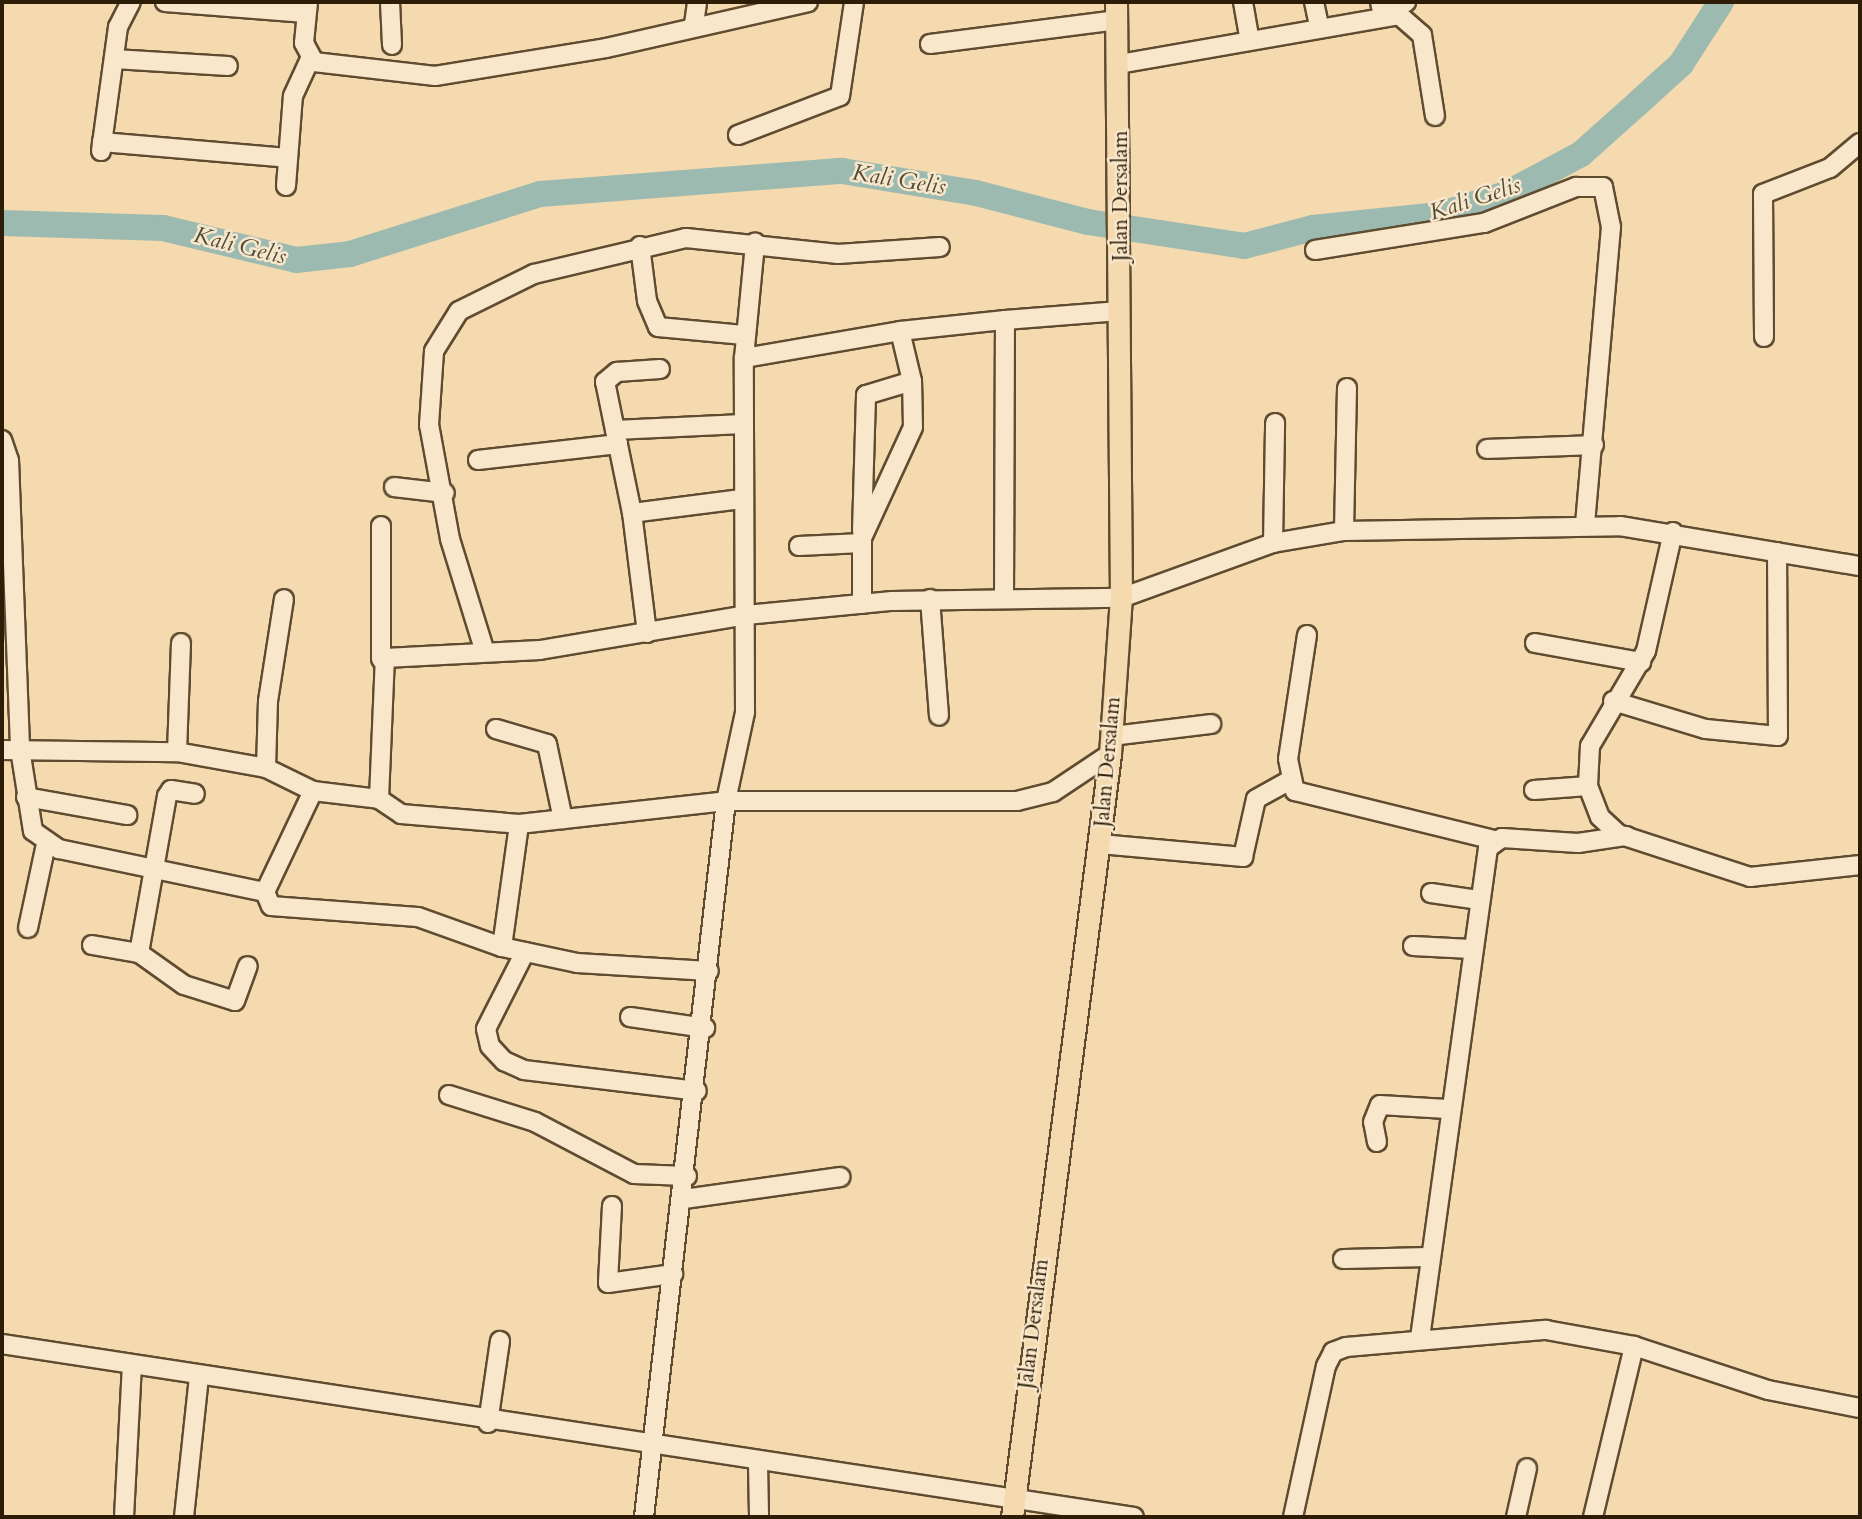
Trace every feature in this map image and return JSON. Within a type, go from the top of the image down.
[{"type":"main road","name":"Jalan Dersalam","points":[[1013,1509],[1111,745],[1121,598],[1122,150],[1116,11]]},
{"type":"street","points":[[131,2],[120,18],[102,147],[286,158]]},
{"type":"street","points":[[164,2],[307,7],[310,59],[295,88],[286,158],[286,186]]},
{"type":"street","points":[[390,2],[392,45]]},
{"type":"street","points":[[694,24],[697,2]]},
{"type":"street","points":[[310,59],[366,72],[470,74],[694,24],[808,2]]},
{"type":"street","points":[[738,135],[840,96],[854,2]]},
{"type":"street","points":[[1243,2],[1249,37]]},
{"type":"street","points":[[1314,2],[1319,26]]},
{"type":"street","points":[[1118,64],[1249,37],[1319,26],[1406,2]]},
{"type":"street","points":[[1381,9],[1405,17],[1422,35],[1435,116]]},
{"type":"street","points":[[930,44],[1116,11]]},
{"type":"street","points":[[114,59],[229,66]]},
{"type":"street","points":[[1764,337],[1763,194],[1830,168],[1860,143]]},
{"type":"street","points":[[1315,250],[1484,223],[1576,187],[1603,187],[1611,227],[1585,524]]},
{"type":"street","points":[[484,649],[450,539],[445,493],[429,425],[429,377],[442,331],[493,290],[640,246],[685,238],[755,243],[838,254],[940,247]]},
{"type":"street","points":[[645,1517],[650,1448],[698,1091],[726,801],[742,743],[746,615],[741,499],[744,335],[755,243]]},
{"type":"street","points":[[640,246],[647,301],[658,327],[744,335]]},
{"type":"street","points":[[744,358],[900,331],[1120,311]]},
{"type":"street","points":[[1004,598],[1005,320]]},
{"type":"street","points":[[862,540],[906,453],[912,381],[900,331]]},
{"type":"street","points":[[647,633],[632,513],[606,378],[660,369]]},
{"type":"street","points":[[863,604],[865,397],[877,387],[912,381]]},
{"type":"street","points":[[1344,531],[1347,388]]},
{"type":"street","points":[[1273,543],[1275,423]]},
{"type":"street","points":[[478,460],[616,437],[743,424]]},
{"type":"street","points":[[2,440],[9,460],[7,589],[11,750],[26,797],[33,831],[46,844],[265,892],[276,909],[418,917],[502,947],[525,952],[616,968],[709,971]]},
{"type":"street","points":[[1487,449],[1594,445]]},
{"type":"street","points":[[394,487],[445,493]]},
{"type":"street","points":[[632,513],[741,499]]},
{"type":"street","points":[[381,659],[484,649],[540,650],[746,615],[863,604],[930,599],[1121,598],[1273,543],[1344,531],[1585,524],[1673,532],[1860,566]]},
{"type":"street","points":[[379,799],[381,526]]},
{"type":"street","points":[[1673,532],[1660,611],[1641,662],[1594,732],[1588,786],[1600,817],[1626,836],[1750,877],[1860,865]]},
{"type":"street","points":[[799,546],[862,540]]},
{"type":"street","points":[[1613,701],[1706,729],[1778,736],[1777,552]]},
{"type":"street","points":[[266,768],[268,701],[284,599]]},
{"type":"street","points":[[930,599],[939,716]]},
{"type":"street","points":[[1289,781],[1307,635]]},
{"type":"street","points":[[177,752],[181,643]]},
{"type":"street","points":[[1535,643],[1641,662]]},
{"type":"street","points":[[11,750],[177,752],[266,768],[313,791],[379,799],[401,814],[519,824],[726,801],[1017,801],[1053,792],[1111,745],[1211,724]]},
{"type":"street","points":[[496,729],[545,742],[558,772],[563,819]]},
{"type":"street","points":[[1289,781],[1305,796],[1428,819],[1494,840],[1578,843],[1626,836]]},
{"type":"street","points":[[1100,844],[1242,857],[1256,799],[1289,781]]},
{"type":"street","points":[[1534,790],[1588,786]]},
{"type":"street","points":[[139,953],[169,791],[195,794]]},
{"type":"street","points":[[265,892],[313,791]]},
{"type":"street","points":[[26,797],[127,815]]},
{"type":"street","points":[[502,947],[519,824]]},
{"type":"street","points":[[1420,1338],[1447,1109],[1479,900],[1494,840]]},
{"type":"street","points":[[28,928],[46,844]]},
{"type":"street","points":[[1431,893],[1479,900]]},
{"type":"street","points":[[92,945],[139,953],[184,985],[235,1001],[248,966]]},
{"type":"street","points":[[1413,946],[1471,949]]},
{"type":"street","points":[[525,952],[486,1029],[490,1046],[504,1061],[524,1070],[698,1091]]},
{"type":"street","points":[[630,1017],[705,1028]]},
{"type":"street","points":[[449,1095],[535,1122],[634,1174],[687,1176]]},
{"type":"street","points":[[1377,1142],[1373,1122],[1380,1105],[1447,1109]]},
{"type":"street","points":[[684,1199],[840,1177]]},
{"type":"street","points":[[612,1206],[608,1283],[673,1274]]},
{"type":"street","points":[[1343,1259],[1429,1257]]},
{"type":"street","points":[[1293,1517],[1330,1356],[1420,1338],[1546,1330],[1634,1346],[1768,1390],[1860,1405]]},
{"type":"street","points":[[488,1423],[500,1341]]},
{"type":"street","points":[[2,1344],[758,1464],[1013,1509],[1134,1517]]},
{"type":"street","points":[[1593,1517],[1634,1346]]},
{"type":"street","points":[[124,1517],[132,1366]]},
{"type":"street","points":[[184,1517],[199,1377]]},
{"type":"street","points":[[758,1464],[759,1517]]},
{"type":"street","points":[[1516,1517],[1527,1468]]},
{"type":"waterway","name":"Kali Gelis","points":[[2,223],[163,228],[296,260],[350,254],[540,194],[842,171],[976,193],[1088,222],[1244,246],[1313,228],[1439,215],[1506,194],[1581,154],[1681,64],[1721,2]]}]
